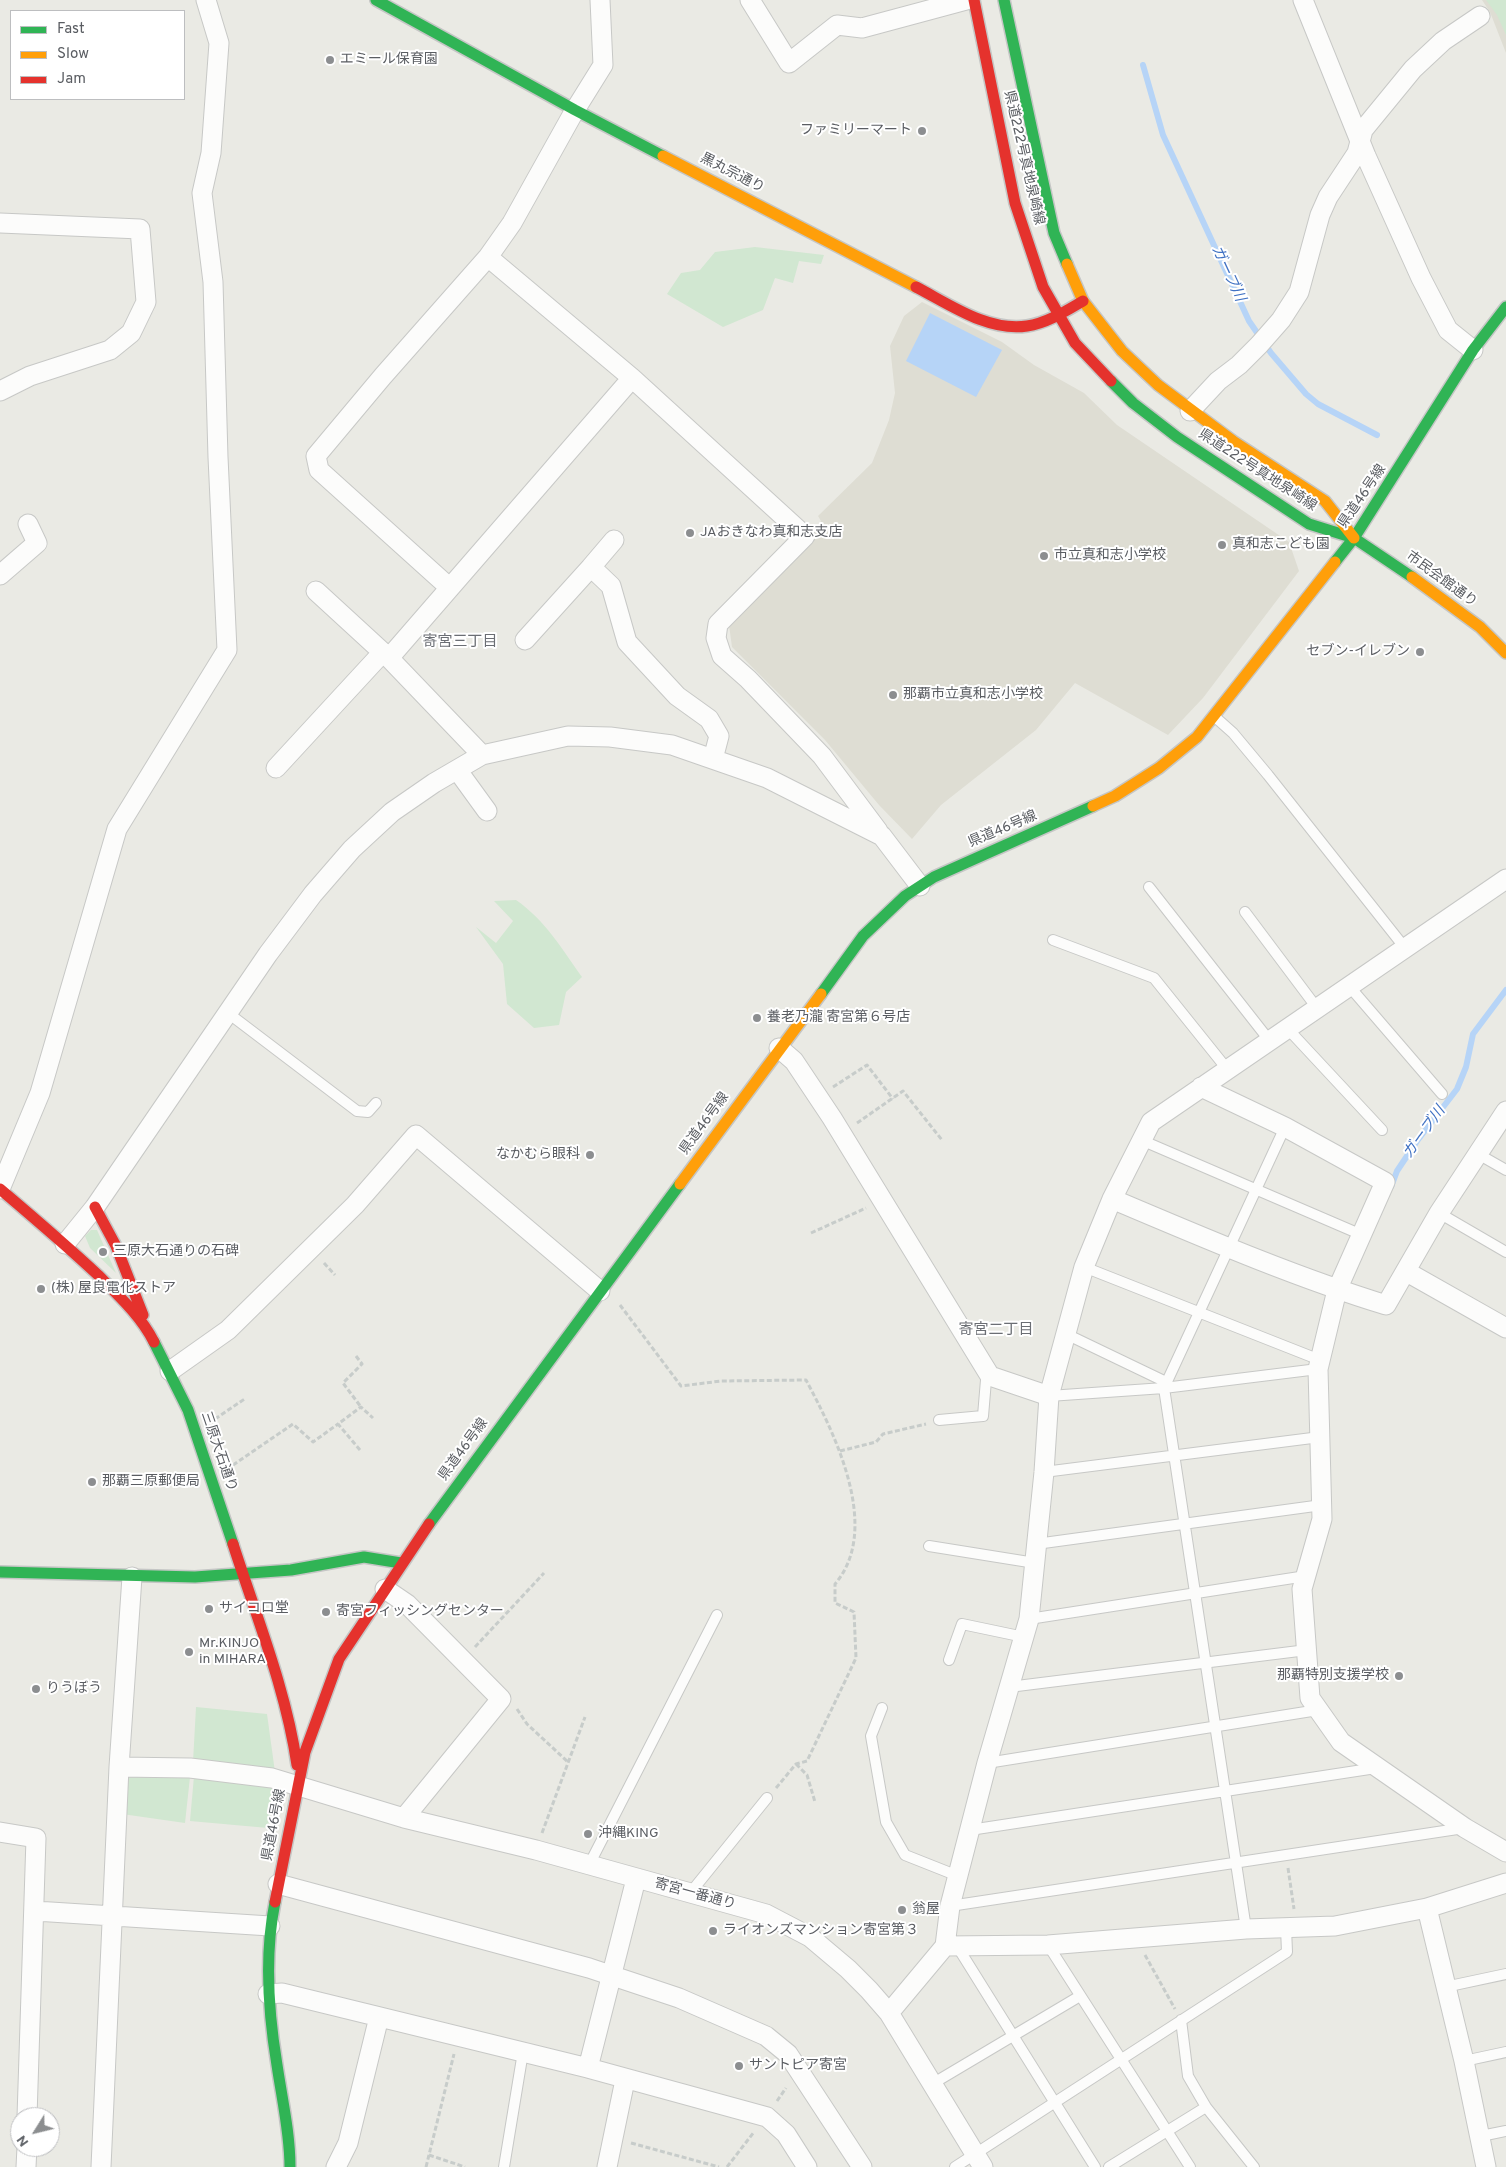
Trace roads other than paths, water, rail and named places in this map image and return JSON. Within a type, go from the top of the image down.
[{"type":"main road","name":"黒丸宗通り","points":[[376,0],[575,110],[968,314],[991,324],[1013,328],[1028,326],[1057,315],[1083,301]]},
{"type":"main road","name":"県道222号真地泉崎線","points":[[974,0],[1015,203],[1033,261],[1057,315],[1075,343],[1102,374],[1133,403],[1177,437],[1309,524],[1354,538]]},
{"type":"main road","name":"県道222号真地泉崎線","points":[[1004,0],[1054,233],[1083,301],[1122,350],[1190,411],[1325,501],[1354,538]]},
{"type":"main road","name":"県道46号線","points":[[290,2162],[268,1994],[267,1948],[270,1926],[298,1785],[314,1722],[340,1659],[401,1563],[863,936],[886,912],[920,886],[948,870],[1115,796],[1182,751],[1215,717],[1354,538],[1473,350],[1506,307]]},
{"type":"main road","name":"市民会館通り","points":[[1354,538],[1451,604],[1480,627],[1506,653]]},
{"type":"main road","name":"三原大石通り","points":[[0,1189],[65,1244],[115,1292],[147,1328],[170,1371],[202,1448],[288,1715],[296,1760],[298,1785]]},
{"type":"main road","points":[[95,1207],[103,1219],[133,1287],[147,1328]]},
{"type":"main road","points":[[0,1572],[132,1577],[195,1577],[291,1570],[364,1557],[401,1563]]},
{"type":"main road","points":[[290,2162],[304,2167]]},
{"type":"street","points":[[0,1189],[40,1093],[117,829],[227,650],[218,457],[213,282],[202,193],[210,153],[219,43],[206,0]]},
{"type":"street","points":[[450,588],[319,470],[316,456],[488,257],[512,223],[575,110],[603,65],[600,0]]},
{"type":"street","points":[[750,0],[789,63],[837,25],[862,28],[966,0]]},
{"type":"street","points":[[1303,0],[1360,140],[1422,278],[1448,330],[1473,350]]},
{"type":"street","points":[[1190,411],[1218,381],[1239,365],[1264,339],[1299,292],[1320,215],[1328,197],[1357,154],[1363,130],[1413,69],[1443,41],[1480,16]]},
{"type":"street","points":[[0,223],[140,229],[146,302],[131,333],[110,350],[30,376],[0,391]]},
{"type":"street","points":[[488,257],[632,378],[805,536],[718,624],[716,638],[722,656],[748,679],[822,756],[920,886]]},
{"type":"street","points":[[276,768],[450,588],[632,378]]},
{"type":"street","points":[[0,575],[38,543],[28,524]]},
{"type":"street","points":[[525,640],[614,540]]},
{"type":"street","points":[[591,567],[611,586],[627,642],[677,696],[708,719],[719,736],[713,759]]},
{"type":"street","points":[[316,591],[386,655],[482,755]]},
{"type":"street","points":[[65,1244],[95,1207],[228,1013],[313,894],[352,849],[392,812],[434,783],[458,771],[482,755],[568,736],[610,737],[672,744],[767,778],[882,836]]},
{"type":"street","points":[[458,771],[487,811]]},
{"type":"street","points":[[888,2013],[951,1946],[950,1906],[987,1763],[1030,1619],[1049,1396],[1084,1267],[1112,1199],[1141,1140],[1151,1122],[1506,879]]},
{"type":"street","points":[[779,1048],[794,1061],[842,1134],[990,1376],[1049,1396]]},
{"type":"street","points":[[1201,1087],[1284,1127],[1385,1182],[1337,1290],[1319,1364],[1322,1519],[1302,1589],[1310,1698],[1341,1742],[1465,1828],[1506,1852]]},
{"type":"street","points":[[1112,1199],[1228,1248],[1337,1290],[1386,1306],[1439,1213],[1506,1111]]},
{"type":"street","points":[[170,1371],[228,1330],[355,1205],[416,1134],[600,1291]]},
{"type":"street","points":[[1407,1272],[1506,1328]]},
{"type":"street","points":[[101,2167],[119,1767],[132,1577]]},
{"type":"street","points":[[384,1589],[407,1604],[501,1700],[404,1818]]},
{"type":"street","name":"寄宮一番通り","points":[[119,1767],[190,1768],[272,1778],[404,1818],[536,1850],[766,1914],[810,1937],[848,1968],[888,2013],[979,2161]]},
{"type":"street","points":[[0,1832],[36,1838],[27,2107]]},
{"type":"street","points":[[588,2068],[610,1975],[636,1879]]},
{"type":"street","points":[[951,1946],[1048,1945],[1246,1929],[1335,1926],[1427,1908],[1506,1883]]},
{"type":"street","points":[[278,1884],[610,1975],[679,1998],[766,2036],[788,2054],[862,2167]]},
{"type":"street","points":[[1427,1908],[1464,2061],[1486,2167]]},
{"type":"street","points":[[35,1911],[270,1926]]},
{"type":"street","points":[[268,1994],[282,1993],[459,2036],[588,2068],[625,2080],[767,2117],[786,2134],[807,2167]]},
{"type":"street","points":[[336,2167],[348,2143],[379,2017]]},
{"type":"street","points":[[607,2167],[625,2080]]},
{"type":"lane","points":[[1215,717],[1233,733],[1268,775],[1405,948]]},
{"type":"lane","points":[[1148,886],[1269,1040]]},
{"type":"lane","points":[[1245,912],[1317,1008]]},
{"type":"lane","points":[[1053,940],[1154,978],[1227,1069]]},
{"type":"lane","points":[[1349,986],[1442,1094]]},
{"type":"lane","points":[[228,1013],[357,1111],[368,1112],[376,1103]]},
{"type":"lane","points":[[1287,1028],[1382,1130]]},
{"type":"lane","points":[[1246,1929],[1184,1524],[1165,1385],[1284,1127]]},
{"type":"lane","points":[[1141,1140],[1362,1235]]},
{"type":"lane","points":[[1478,1154],[1506,1170]]},
{"type":"lane","points":[[1439,1213],[1506,1252]]},
{"type":"lane","points":[[1084,1267],[1198,1312],[1319,1364]]},
{"type":"lane","points":[[1066,1334],[1165,1385]]},
{"type":"lane","points":[[1049,1396],[1165,1385],[1319,1364]]},
{"type":"lane","points":[[939,1420],[983,1416],[986,1380],[990,1376]]},
{"type":"lane","points":[[1044,1472],[1320,1437]]},
{"type":"lane","points":[[1036,1544],[1322,1505]]},
{"type":"lane","points":[[928,1546],[1035,1563]]},
{"type":"lane","points":[[1030,1619],[1306,1576]]},
{"type":"lane","points":[[589,1865],[717,1615]]},
{"type":"lane","points":[[949,1660],[962,1624],[1024,1637]]},
{"type":"lane","points":[[1009,1687],[1307,1650]]},
{"type":"lane","points":[[882,1708],[871,1736],[886,1822],[905,1855],[958,1876]]},
{"type":"lane","points":[[987,1763],[1318,1710]]},
{"type":"lane","points":[[970,1830],[1378,1768]]},
{"type":"lane","points":[[691,1892],[767,1798]]},
{"type":"lane","points":[[950,1906],[1465,1828]]},
{"type":"lane","points":[[955,2167],[979,2161],[1054,2102],[1287,1952],[1292,1927]]},
{"type":"lane","points":[[1048,1945],[1190,2167]]},
{"type":"lane","points":[[951,1946],[1013,2036],[1095,2167]]},
{"type":"lane","points":[[1445,1987],[1506,1974]]},
{"type":"lane","points":[[932,2084],[1080,1996]]},
{"type":"lane","points":[[1181,2020],[1188,2076],[1206,2107],[1254,2167]]},
{"type":"lane","points":[[504,2167],[523,2052]]},
{"type":"lane","points":[[1464,2061],[1506,2052]]},
{"type":"lane","points":[[1109,2167],[1206,2107]]},
{"type":"lane","points":[[1481,2136],[1506,2131]]},
{"type":"water","points":[[930,313],[1002,350],[976,397],[906,361]]},
{"type":"waterway","name":"ガーブ川","points":[[1143,65],[1163,135],[1249,321],[1271,353],[1306,394],[1318,404],[1377,435]]},
{"type":"waterway","name":"ガーブ川","points":[[1391,1187],[1397,1171],[1417,1141],[1457,1089],[1466,1067],[1473,1034],[1506,990]]},
{"type":"place","name":"エミール保育園","points":[[330,60]]},
{"type":"place","name":"ファミリーマート","points":[[922,131]]},
{"type":"place","name":"JAおきなわ真和志支店","points":[[690,533]]},
{"type":"place","name":"真和志こども園","points":[[1222,545]]},
{"type":"place","name":"市立真和志小学校","points":[[1044,556]]},
{"type":"place","name":"セブン-イレブン","points":[[1420,652]]},
{"type":"place","name":"那覇市立真和志小学校","points":[[893,695]]},
{"type":"place","name":"養老乃瀧 寄宮第６号店","points":[[757,1018]]},
{"type":"place","name":"なかむら眼科","points":[[590,1155]]},
{"type":"place","name":"三原大石通りの石碑","points":[[103,1252]]},
{"type":"place","name":"(株) 屋良電化ストア","points":[[41,1289]]},
{"type":"place","name":"那覇三原郵便局","points":[[92,1482]]},
{"type":"place","name":"サイコロ堂","points":[[209,1609]]},
{"type":"place","name":"寄宮フィッシングセンター","points":[[326,1612]]},
{"type":"place","name":"Mr.KINJO in MIHARA","points":[[189,1652]]},
{"type":"place","name":"那覇特別支援学校","points":[[1399,1676]]},
{"type":"place","name":"りうぼう","points":[[36,1689]]},
{"type":"place","name":"沖縄KING","points":[[588,1834]]},
{"type":"place","name":"翁屋","points":[[902,1910]]},
{"type":"place","name":"ライオンズマンション寄宮第３","points":[[713,1931]]},
{"type":"place","name":"サントピア寄宮","points":[[739,2066]]},
{"type":"district","name":"寄宮三丁目","points":[[460,643]]},
{"type":"district","name":"寄宮二丁目","points":[[996,1331]]}]
